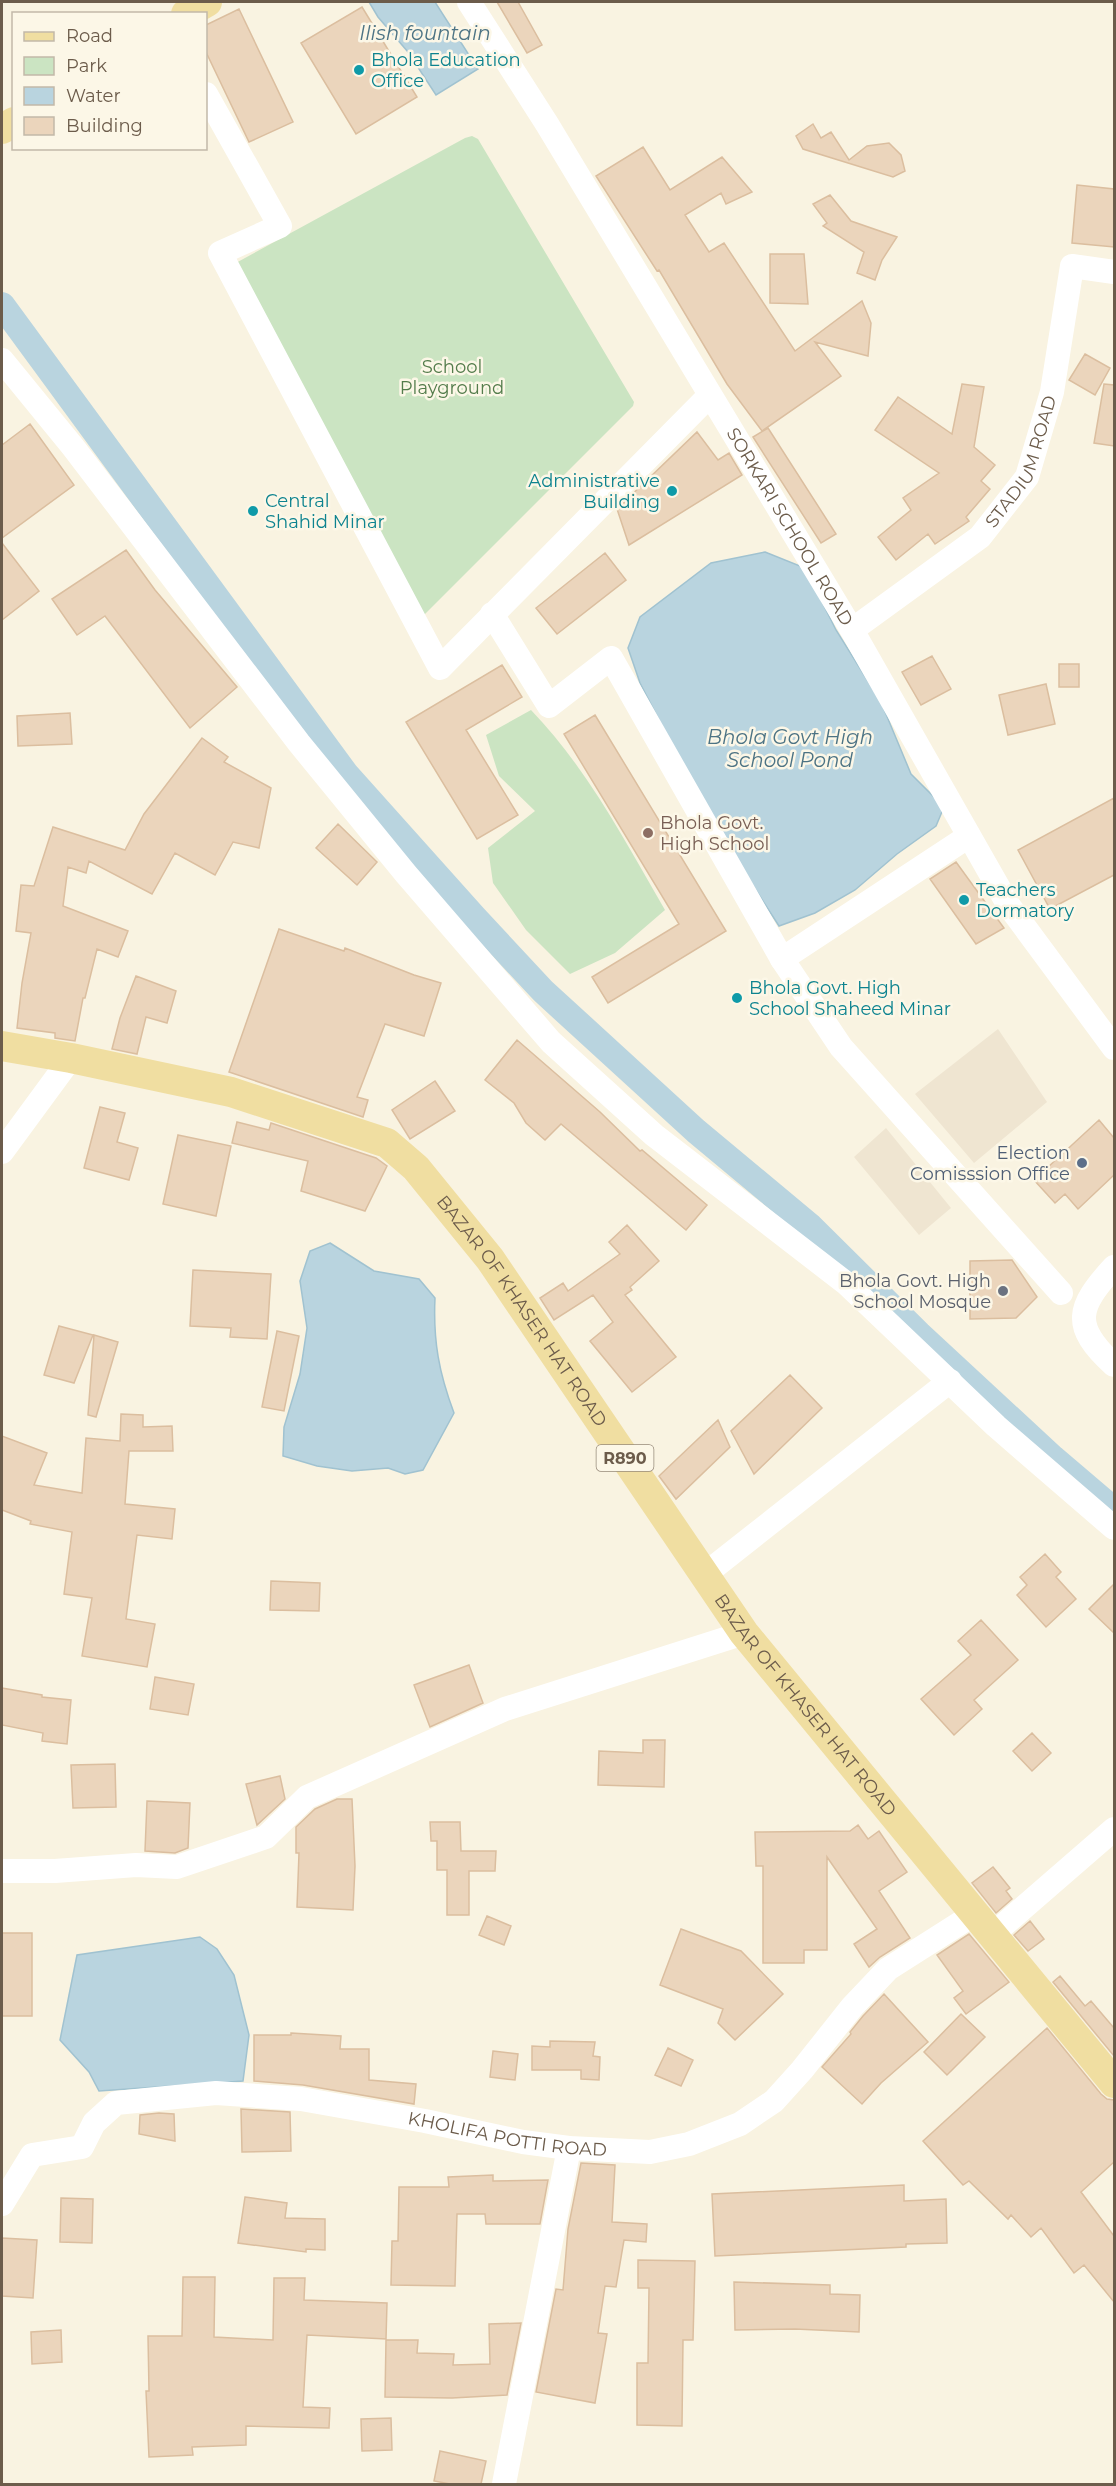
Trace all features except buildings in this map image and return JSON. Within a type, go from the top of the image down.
[{"type":"main road","points":[[190,12],[207,2]]},
{"type":"main road","name":"BAZAR OF KHASER HAT ROAD","points":[[2,1046],[71,1058],[231,1092],[387,1143],[416,1168],[490,1259],[744,1633],[1114,2083]]},
{"type":"street","name":"SORKARI SCHOOL ROAD","points":[[469,2],[547,124],[852,630],[1009,906],[1114,1048]]},
{"type":"street","points":[[207,96],[280,226],[220,253],[440,668],[710,395]]},
{"type":"street","name":"STADIUM ROAD","points":[[852,630],[980,537],[1027,477],[1052,392],[1072,266],[1114,272]]},
{"type":"street","points":[[2,360],[73,447],[299,743],[406,874],[551,1042],[654,1135],[847,1284],[996,1425],[1114,1528]]},
{"type":"street","points":[[492,614],[549,706],[611,657],[782,959],[841,1047],[1061,1293]]},
{"type":"street","points":[[782,959],[969,836]]},
{"type":"street","points":[[2,1152],[71,1058]]},
{"type":"street","points":[[1114,1267],[1087,1301],[1083,1320],[1094,1347],[1114,1365]]},
{"type":"street","points":[[704,1575],[950,1381]]},
{"type":"street","points":[[2,1871],[55,1871],[136,1865],[177,1867],[267,1837],[307,1797],[505,1709],[744,1633]]},
{"type":"street","name":"KHOLIFA POTTI ROAD","points":[[2,2204],[32,2155],[82,2147],[94,2123],[116,2103],[216,2093],[301,2099],[523,2142],[569,2148],[650,2152],[689,2144],[740,2124],[774,2101],[852,2007],[888,1969],[984,1924],[1114,1829]]},
{"type":"street","points":[[504,2484],[569,2148]]},
{"type":"shaded area","points":[[998,1029],[1047,1102],[974,1163],[915,1094]]},
{"type":"shaded area","points":[[886,1128],[951,1208],[919,1235],[854,1157]]},
{"type":"green space","name":"School Playground","points":[[472,136],[478,139],[634,402],[633,406],[420,619],[234,264]]},
{"type":"green space","points":[[531,710],[570,756],[604,806],[665,910],[615,953],[570,974],[526,930],[493,883],[488,848],[535,811],[499,776],[486,735]]},
{"type":"water","name":"Ilish fountain","points":[[369,2],[435,2],[478,69],[436,95],[408,52],[378,17]]},
{"type":"water","name":"Bhola Govt High School Pond","points":[[765,552],[805,568],[836,630],[881,702],[911,774],[944,807],[936,826],[897,854],[855,890],[815,913],[779,926],[723,839],[673,747],[640,683],[628,648],[640,617],[711,563]]},
{"type":"water","points":[[330,1243],[374,1271],[419,1279],[435,1298],[438,1357],[454,1413],[423,1470],[405,1474],[388,1468],[352,1471],[317,1466],[283,1456],[284,1427],[300,1374],[307,1328],[300,1281],[310,1251]]},
{"type":"water","points":[[200,1937],[217,1949],[234,1975],[249,2035],[243,2081],[99,2091],[89,2072],[60,2040],[77,1955]]},
{"type":"waterway","points":[[2,305],[346,774],[474,917],[543,991],[696,1131],[810,1226],[919,1334],[1053,1458],[1114,1510]]},
{"type":"place","name":"Bhola Education Office","points":[[359,70]]},
{"type":"place","name":"Administrative Building","points":[[672,491]]},
{"type":"place","name":"Central Shahid Minar","points":[[253,511]]},
{"type":"place","name":"Bhola Govt. High School","points":[[648,833]]},
{"type":"place","name":"Teachers Dormatory","points":[[964,900]]},
{"type":"place","name":"Bhola Govt. High School Shaheed Minar","points":[[737,998]]},
{"type":"place","name":"Election Comisssion Office","points":[[1082,1163]]},
{"type":"place","name":"Bhola Govt. High School Mosque","points":[[1003,1291]]}]
